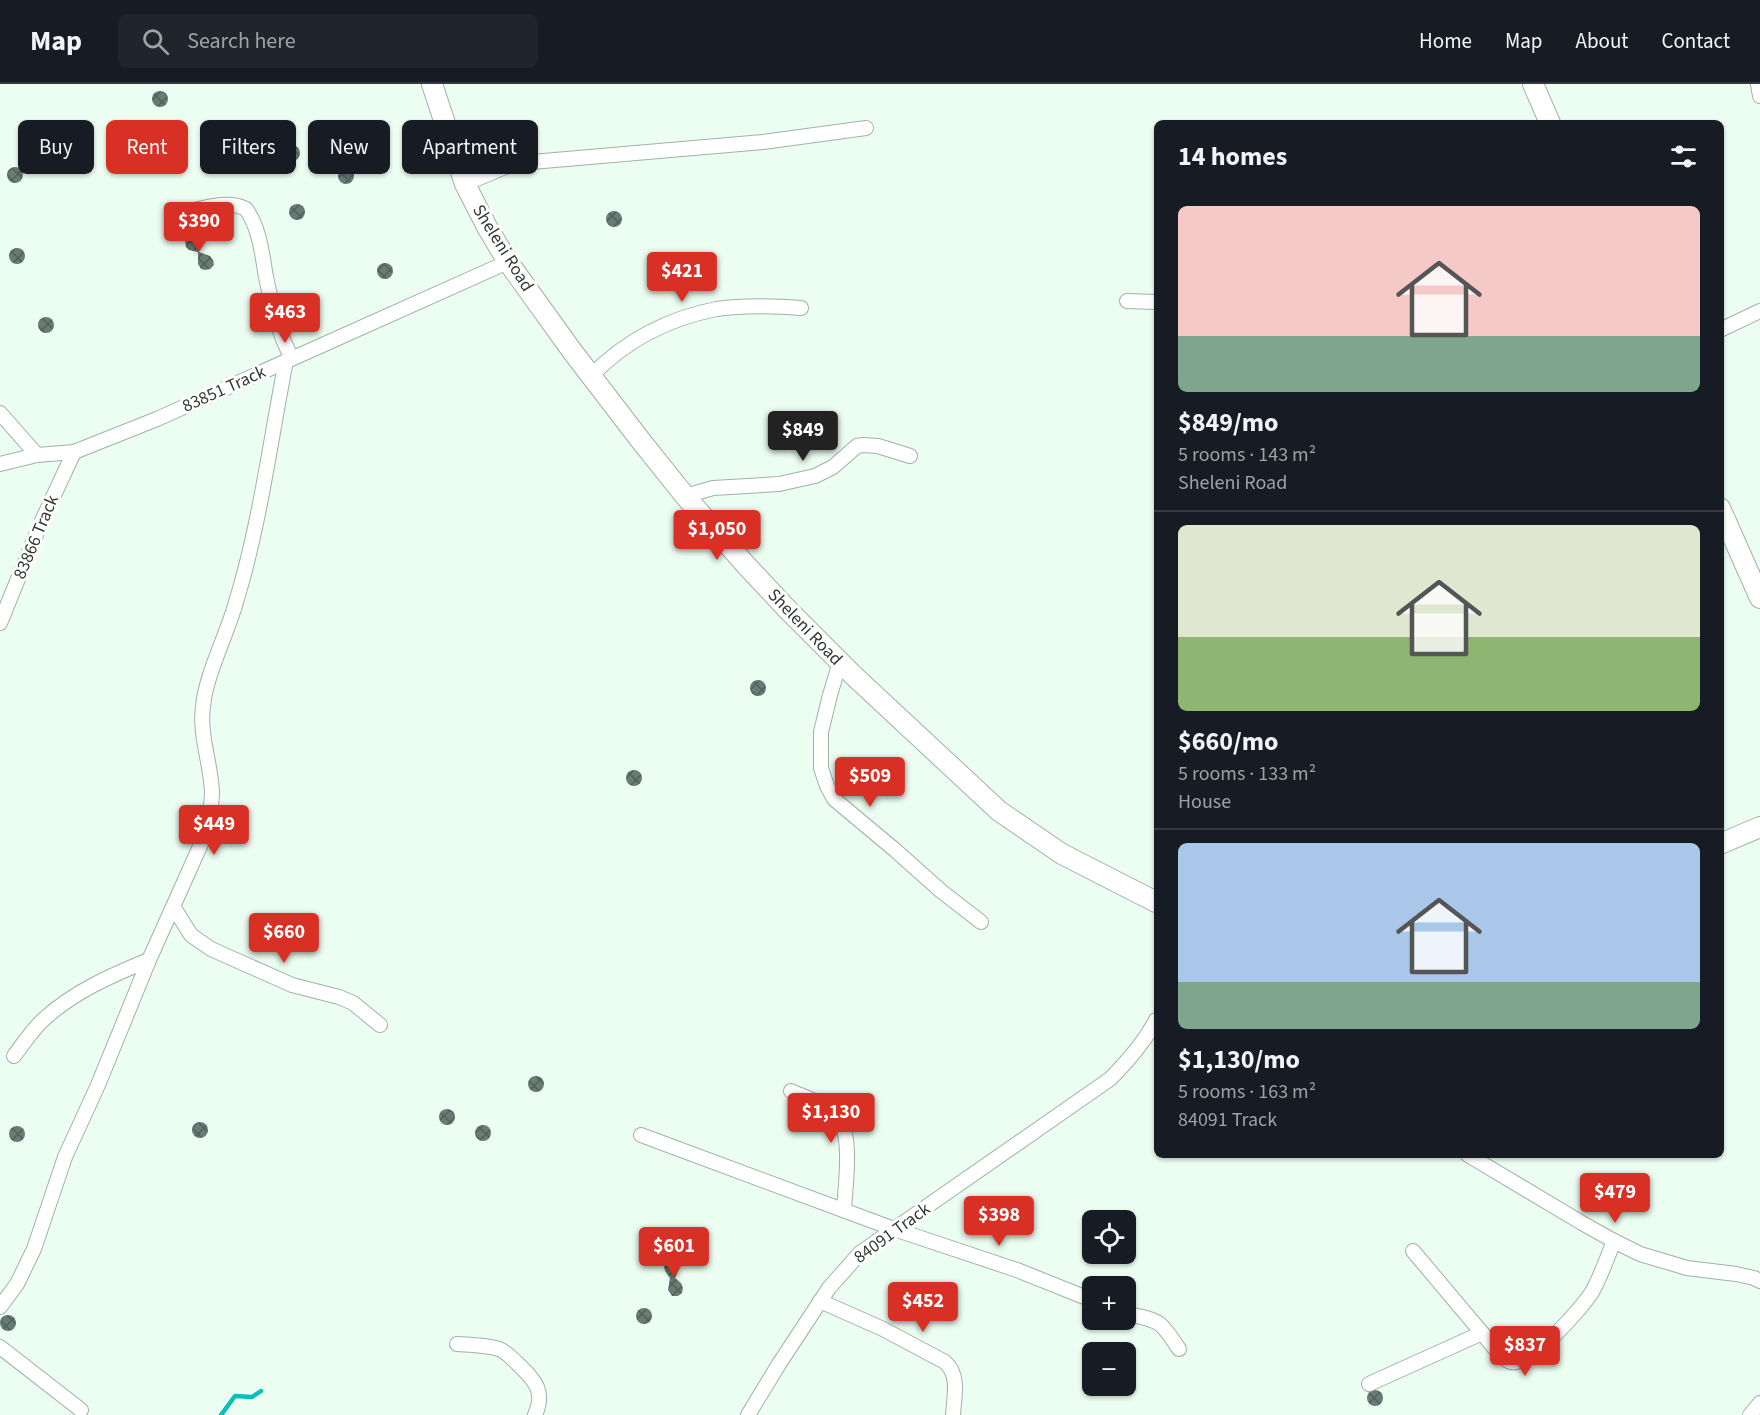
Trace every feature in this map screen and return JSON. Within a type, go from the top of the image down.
[{"type":"street","name":"Sheleni Road","points":[[432,84],[465,183],[508,262],[591,376],[685,496],[766,587],[840,662],[999,811],[1062,854],[1154,901]]},
{"type":"street","points":[[1533,84],[1550,120]]},
{"type":"street","points":[[1758,84],[1760,96]]},
{"type":"street","points":[[465,183],[505,167],[532,162],[763,142],[866,128]]},
{"type":"street","points":[[0,1307],[17,1284],[34,1249],[65,1157],[98,1085],[149,960],[200,848],[211,813],[212,792],[202,708],[205,692],[236,603],[250,549],[289,360],[272,307],[255,224],[246,209],[224,205],[182,213]]},
{"type":"street","name":"83851 Track","points":[[0,464],[37,455],[74,452],[157,419],[508,262]]},
{"type":"street","points":[[1127,301],[1154,302]]},
{"type":"street","points":[[591,376],[624,347],[639,338],[694,315],[719,309],[772,306],[801,308]]},
{"type":"street","points":[[1724,328],[1760,311]]},
{"type":"street","points":[[0,413],[37,455]]},
{"type":"street","points":[[0,428],[18,435]]},
{"type":"street","points":[[685,496],[713,488],[779,484],[815,476],[833,467],[857,446],[878,446],[910,456]]},
{"type":"street","name":"83866 Track","points":[[0,623],[40,525],[74,452]]},
{"type":"street","points":[[1724,517],[1760,598]]},
{"type":"street","points":[[840,662],[821,732],[821,768],[826,786],[834,799],[941,891],[981,922]]},
{"type":"street","points":[[1724,842],[1760,826]]},
{"type":"street","points":[[174,908],[191,935],[211,949],[292,985],[353,1003],[380,1025]]},
{"type":"street","points":[[14,1056],[42,1021],[56,1009],[111,976],[149,960]]},
{"type":"street","name":"84091 Track","points":[[748,1415],[820,1301],[842,1271],[860,1253],[1110,1079],[1148,1036],[1154,1024]]},
{"type":"street","points":[[791,1091],[835,1113],[845,1128],[847,1145],[844,1210]]},
{"type":"street","points":[[641,1135],[894,1229],[1017,1269],[1082,1296]]},
{"type":"street","points":[[1473,1158],[1640,1254],[1666,1263],[1707,1272],[1736,1274],[1760,1281]]},
{"type":"street","points":[[1413,1251],[1507,1361],[1518,1363],[1529,1357],[1562,1328],[1581,1307],[1598,1280],[1614,1241]]},
{"type":"street","points":[[820,1301],[883,1329],[951,1366],[954,1380],[953,1415]]},
{"type":"street","points":[[1136,1315],[1159,1322],[1179,1349]]},
{"type":"street","points":[[1369,1383],[1482,1333]]},
{"type":"street","points":[[457,1344],[496,1348],[507,1353],[537,1385],[540,1397],[535,1415]]},
{"type":"street","points":[[0,1347],[81,1410]]},
{"type":"street","points":[[1750,1415],[1760,1403]]},
{"type":"building","points":[[160,91],[168,99],[160,107],[152,99]]},
{"type":"building","points":[[296,146],[300,153],[296,160]]},
{"type":"building","points":[[15,167],[18,168],[18,174],[23,174],[21,181],[15,183],[9,181],[7,175],[9,169]]},
{"type":"building","points":[[339,174],[353,174],[352,182],[346,184],[340,182]]},
{"type":"building","points":[[297,204],[303,206],[305,212],[303,218],[297,220],[291,218],[289,212],[291,206]]},
{"type":"building","points":[[614,211],[620,213],[622,219],[620,225],[614,227],[608,225],[606,219],[608,213]]},
{"type":"building","points":[[191,235],[200,240],[199,252],[210,256],[213,260],[214,265],[210,269],[201,269],[198,264],[198,252],[186,247],[185,240]]},
{"type":"building","points":[[17,248],[23,250],[25,256],[23,262],[17,264],[11,262],[9,256],[11,250]]},
{"type":"building","points":[[385,263],[393,271],[385,279],[377,271]]},
{"type":"building","points":[[46,317],[52,319],[54,325],[52,331],[46,333],[40,331],[38,325],[40,319]]},
{"type":"building","points":[[758,680],[766,688],[758,696],[750,688]]},
{"type":"building","points":[[634,770],[640,772],[642,778],[640,784],[634,786],[628,784],[626,778],[628,772]]},
{"type":"building","points":[[536,1076],[544,1084],[536,1092],[528,1084]]},
{"type":"building","points":[[447,1109],[453,1111],[455,1117],[453,1123],[447,1125],[441,1123],[439,1117],[441,1111]]},
{"type":"building","points":[[200,1122],[206,1124],[208,1130],[206,1136],[200,1138],[194,1136],[192,1130],[194,1124]]},
{"type":"building","points":[[483,1125],[489,1127],[491,1133],[489,1139],[483,1141],[477,1139],[475,1133],[477,1127]]},
{"type":"building","points":[[17,1126],[23,1128],[25,1134],[23,1140],[17,1142],[11,1140],[9,1134],[11,1128]]},
{"type":"building","points":[[668,1260],[676,1260],[679,1264],[675,1278],[683,1288],[682,1293],[678,1296],[672,1296],[668,1290],[670,1278],[664,1266]]},
{"type":"building","points":[[644,1308],[650,1310],[652,1316],[650,1322],[644,1324],[638,1322],[636,1316],[638,1310]]},
{"type":"building","points":[[8,1315],[14,1317],[16,1323],[14,1329],[8,1331],[2,1329],[0,1323],[2,1317]]},
{"type":"building","points":[[1375,1390],[1383,1398],[1375,1406],[1367,1398]]},
{"type":"waterway","points":[[221,1415],[235,1396],[252,1397],[261,1391]]}]
